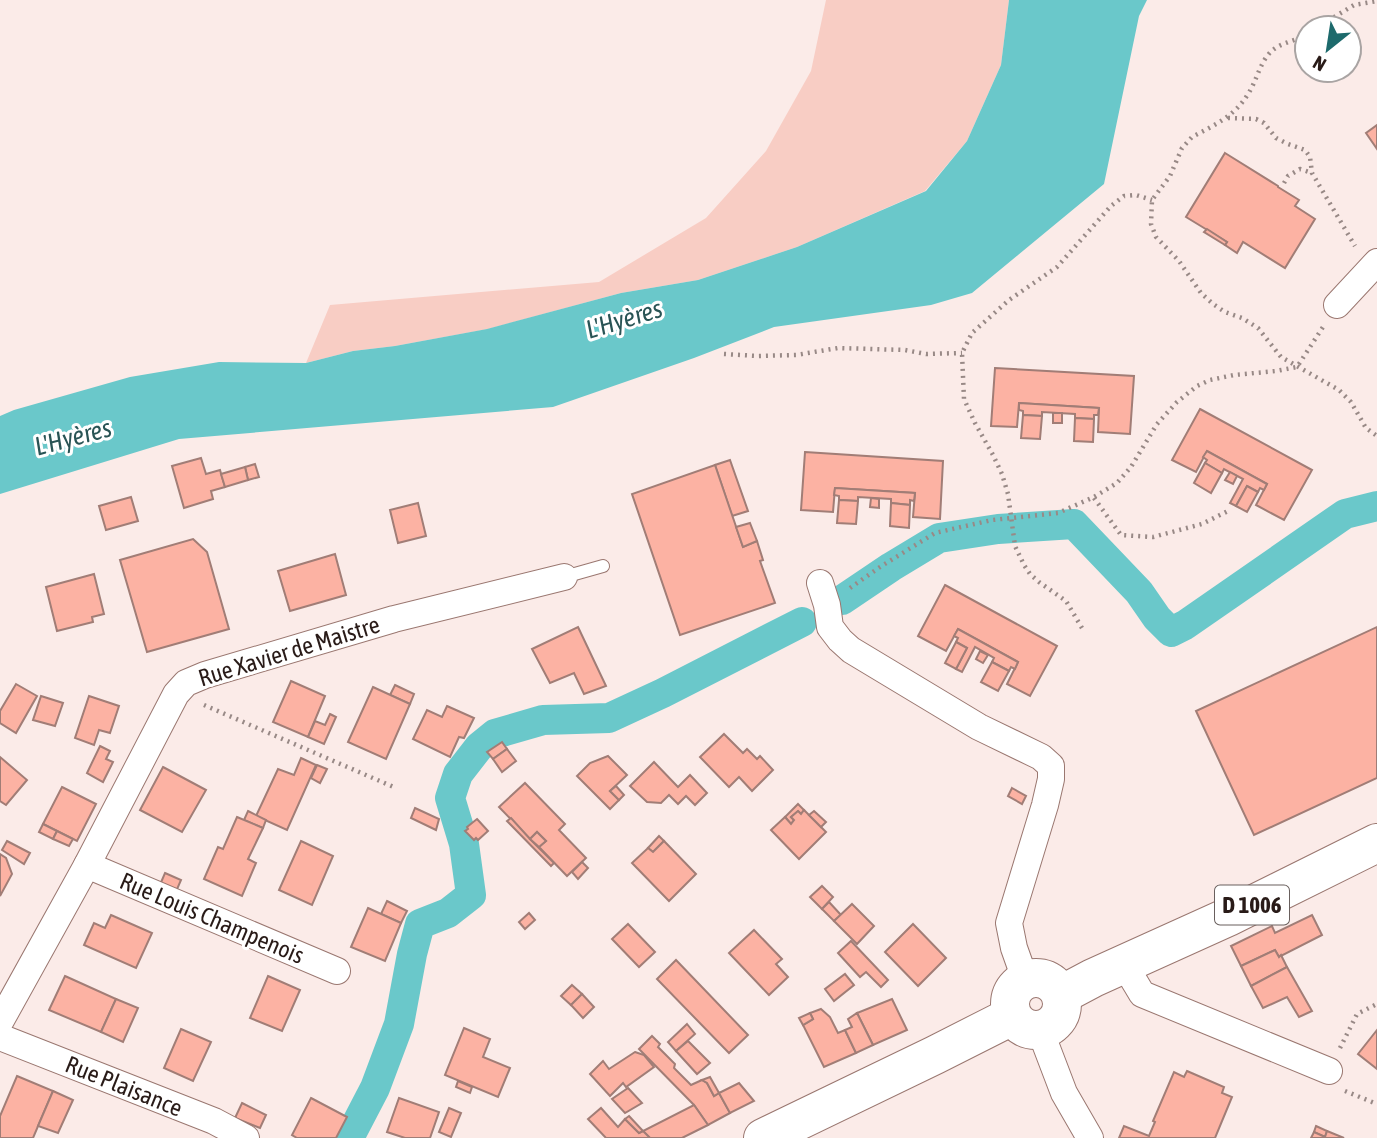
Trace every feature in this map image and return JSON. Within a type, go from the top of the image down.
[{"type":"main road","name":"D 1006","points":[[1061,995],[1377,843]]},
{"type":"main road","points":[[763,1138],[935,1055],[1026,1023],[1054,1023],[1063,1003],[1057,988],[1043,978],[1025,979],[1014,988],[1011,995],[1010,1009],[1026,1023]]},
{"type":"street","points":[[1338,305],[1374,266]]},
{"type":"street","name":"Rue Xavier de Maistre","points":[[0,1022],[87,865],[176,694],[186,683],[394,618],[564,578]]},
{"type":"street","points":[[823,594],[830,627],[851,650],[979,727],[1041,758],[1051,766],[1045,805],[1009,923],[1025,979]]},
{"type":"street","name":"Rue Louis Champenois","points":[[87,865],[337,971]]},
{"type":"street","points":[[1124,964],[1142,994],[1329,1071]]},
{"type":"street","points":[[1026,1023],[1090,1138]]},
{"type":"street","name":"Rue Plaisance","points":[[0,1037],[214,1121],[246,1138]]},
{"type":"lane","points":[[564,578],[603,566]]},
{"type":"path","points":[[1339,14],[1354,5],[1377,1]]},
{"type":"path","points":[[1293,40],[1268,55],[1242,104],[1227,118],[1192,137],[1182,148],[1170,176],[1152,200],[1152,223],[1156,237],[1179,261],[1201,293],[1224,312],[1242,318],[1258,328],[1281,357],[1339,390],[1351,402],[1366,428],[1377,436]]},
{"type":"path","points":[[1227,118],[1256,119],[1264,123],[1276,138],[1305,150],[1310,157],[1312,173],[1352,242],[1374,266]]},
{"type":"path","points":[[1284,183],[1288,176],[1300,169],[1312,173]]},
{"type":"path","points":[[1082,628],[1066,601],[1030,574],[1015,546],[1008,494],[1002,474],[964,398],[962,353],[972,333],[1009,300],[1057,267],[1111,206],[1124,196],[1136,195],[1152,200]]},
{"type":"path","points":[[823,594],[880,567],[935,533],[1058,513],[1094,498],[1117,483],[1131,467],[1157,424],[1177,401],[1210,380],[1297,367],[1338,305]]},
{"type":"path","points":[[724,354],[796,355],[838,348],[905,350],[926,354],[962,353]]},
{"type":"path","points":[[1094,498],[1121,535],[1153,537],[1202,524],[1230,510]]},
{"type":"path","points":[[186,683],[193,700],[396,788]]},
{"type":"path","points":[[1329,1071],[1357,1014],[1377,1004]]},
{"type":"shaded area","points":[[826,0],[1009,0],[1001,65],[967,141],[925,191],[797,247],[698,280],[621,293],[488,329],[353,351],[306,363],[330,305],[599,282],[706,218],[766,151],[811,71]]},
{"type":"water","name":"L'Hyères","points":[[1009,0],[1147,0],[1139,16],[1104,184],[972,293],[931,305],[774,327],[553,407],[179,439],[0,494],[0,416],[14,410],[130,377],[219,362],[306,363],[353,351],[487,329],[621,293],[698,280],[797,247],[926,191],[967,141],[1001,65]]},
{"type":"building","points":[[1377,125],[1377,149],[1366,133]]},
{"type":"building","points":[[1225,153],[1299,200],[1295,206],[1315,219],[1285,268],[1243,242],[1237,253],[1225,245],[1227,242],[1186,217]]},
{"type":"building","points":[[1207,229],[1227,242],[1225,245],[1204,232]]},
{"type":"building","points":[[995,368],[1134,376],[1130,434],[1098,432],[1099,408],[1019,403],[1017,427],[991,426]]},
{"type":"building","points":[[1019,403],[1099,408],[1094,419],[1075,418],[1075,414],[1042,412],[1042,416],[1023,415],[1023,411],[1019,410]]},
{"type":"building","points":[[1200,409],[1312,470],[1284,520],[1256,505],[1267,484],[1207,451],[1196,472],[1172,460]]},
{"type":"building","points":[[1053,413],[1062,413],[1062,423],[1053,423]]},
{"type":"building","points":[[1023,415],[1042,416],[1040,439],[1021,438]]},
{"type":"building","points":[[1075,418],[1094,419],[1093,442],[1074,441]]},
{"type":"building","points":[[1207,451],[1267,484],[1264,490],[1260,488],[1258,492],[1247,486],[1236,506],[1230,503],[1243,479],[1224,469],[1222,473],[1205,463],[1207,460],[1203,457]]},
{"type":"building","points":[[805,452],[943,461],[940,519],[913,517],[915,493],[835,488],[833,512],[801,510]]},
{"type":"building","points":[[201,458],[206,474],[220,470],[225,487],[211,491],[213,499],[184,508],[172,466]]},
{"type":"building","points":[[730,460],[748,511],[732,516],[715,465]]},
{"type":"building","points":[[1205,463],[1222,473],[1211,493],[1194,483]]},
{"type":"building","points":[[255,464],[259,477],[248,480],[245,467]]},
{"type":"building","points":[[715,465],[743,547],[757,541],[763,560],[760,561],[775,603],[680,635],[632,494]]},
{"type":"building","points":[[245,467],[248,480],[225,487],[221,474]]},
{"type":"building","points":[[1230,472],[1237,476],[1233,484],[1225,480]]},
{"type":"building","points":[[1247,486],[1258,492],[1247,512],[1236,506]]},
{"type":"building","points":[[835,488],[915,493],[914,501],[910,500],[910,505],[891,503],[891,499],[858,497],[858,501],[839,500],[839,496],[834,495]]},
{"type":"building","points":[[131,497],[138,521],[106,530],[99,506]]},
{"type":"building","points":[[871,498],[879,499],[879,508],[870,507]]},
{"type":"building","points":[[839,500],[858,501],[856,524],[837,523]]},
{"type":"building","points":[[418,503],[426,536],[398,543],[390,510]]},
{"type":"building","points":[[891,503],[910,505],[909,528],[890,526]]},
{"type":"building","points":[[750,523],[757,541],[743,547],[736,527]]},
{"type":"building","points":[[193,539],[207,552],[229,629],[147,652],[120,560]]},
{"type":"building","points":[[335,554],[346,595],[290,611],[278,571]]},
{"type":"building","points":[[94,574],[104,614],[92,617],[93,622],[57,631],[46,587]]},
{"type":"building","points":[[945,585],[1057,646],[1030,696],[1007,684],[1018,662],[958,629],[946,651],[918,636]]},
{"type":"building","points":[[578,627],[606,686],[584,694],[574,673],[550,683],[532,649]]},
{"type":"building","points":[[1377,627],[1377,778],[1254,835],[1196,711]]},
{"type":"building","points":[[958,629],[1018,662],[1015,669],[1011,667],[1009,671],[992,662],[994,658],[975,647],[962,672],[956,669],[967,648],[956,642],[958,638],[954,636]]},
{"type":"building","points":[[956,642],[967,648],[956,669],[945,663]]},
{"type":"building","points":[[980,651],[988,655],[983,663],[976,659]]},
{"type":"building","points":[[992,662],[1009,671],[998,691],[981,682]]},
{"type":"building","points":[[291,681],[325,696],[308,737],[273,722]]},
{"type":"building","points":[[16,684],[37,696],[16,733],[0,723],[0,711]]},
{"type":"building","points":[[395,685],[414,694],[410,704],[390,695]]},
{"type":"building","points":[[373,687],[410,704],[386,759],[348,742]]},
{"type":"building","points":[[41,696],[63,703],[55,726],[33,720]]},
{"type":"building","points":[[89,696],[119,706],[110,733],[99,730],[94,745],[75,738]]},
{"type":"building","points":[[447,706],[474,718],[464,738],[459,737],[450,757],[413,739],[427,710],[442,717]]},
{"type":"building","points":[[330,714],[336,717],[324,744],[308,737],[315,721],[325,725]]},
{"type":"building","points":[[724,734],[743,753],[747,749],[757,759],[760,756],[773,770],[752,791],[739,777],[729,787],[700,757]]},
{"type":"building","points":[[502,742],[507,749],[493,759],[487,752]]},
{"type":"building","points":[[100,746],[110,751],[106,759],[113,762],[103,782],[87,773]]},
{"type":"building","points":[[507,749],[516,761],[502,772],[493,759]]},
{"type":"building","points":[[608,756],[627,775],[610,791],[619,800],[610,809],[577,776],[590,763]]},
{"type":"building","points":[[0,757],[27,780],[6,805],[0,801]]},
{"type":"building","points":[[301,758],[316,765],[287,830],[256,816],[278,769],[294,775]]},
{"type":"building","points":[[654,762],[678,787],[690,775],[707,793],[695,805],[686,796],[678,804],[669,795],[661,803],[647,802],[630,786]]},
{"type":"building","points":[[317,765],[327,769],[320,783],[311,778]]},
{"type":"building","points":[[163,767],[206,790],[182,832],[140,810]]},
{"type":"building","points":[[525,783],[565,824],[559,830],[586,858],[567,876],[539,847],[546,841],[537,832],[530,839],[499,807]]},
{"type":"building","points":[[616,786],[624,795],[619,800],[610,791]]},
{"type":"building","points":[[62,787],[96,804],[77,841],[43,824]]},
{"type":"building","points":[[1012,788],[1026,796],[1022,804],[1008,796]]},
{"type":"building","points":[[798,804],[804,810],[791,817],[794,820],[791,824],[785,817]]},
{"type":"building","points":[[415,808],[439,819],[436,830],[411,818]]},
{"type":"building","points":[[804,810],[826,832],[799,859],[771,830],[785,817],[791,824],[794,820],[791,817]]},
{"type":"building","points":[[248,811],[266,820],[263,828],[244,820]]},
{"type":"building","points":[[814,811],[826,822],[821,827],[809,815]]},
{"type":"building","points":[[237,817],[263,828],[248,859],[256,863],[242,896],[204,879],[218,847],[223,849]]},
{"type":"building","points":[[511,818],[554,863],[551,866],[507,821]]},
{"type":"building","points":[[477,819],[488,831],[478,840],[474,840],[465,831]]},
{"type":"building","points":[[43,824],[57,831],[53,839],[39,832]]},
{"type":"building","points":[[57,831],[73,839],[69,846],[53,839]]},
{"type":"building","points":[[537,832],[546,841],[539,847],[530,839]]},
{"type":"building","points":[[659,836],[664,841],[653,852],[648,848]]},
{"type":"building","points":[[7,841],[30,853],[24,864],[2,850]]},
{"type":"building","points":[[301,841],[333,856],[312,905],[279,890]]},
{"type":"building","points":[[664,841],[696,874],[669,901],[632,863],[648,848],[653,852]]},
{"type":"building","points":[[0,854],[6,858],[12,874],[0,896]]},
{"type":"building","points":[[582,862],[588,868],[578,879],[572,872]]},
{"type":"building","points":[[165,873],[181,880],[175,894],[159,887]]},
{"type":"building","points":[[822,886],[833,897],[822,909],[810,897]]},
{"type":"building","points":[[387,901],[407,911],[401,923],[381,914]]},
{"type":"building","points":[[829,902],[841,915],[834,921],[822,909]]},
{"type":"building","points":[[852,904],[874,926],[857,944],[834,921]]},
{"type":"building","points":[[368,908],[401,923],[385,961],[351,947]]},
{"type":"building","points":[[529,913],[535,920],[525,929],[519,922]]},
{"type":"building","points":[[111,915],[152,933],[136,968],[84,945],[94,923],[105,928]]},
{"type":"building","points":[[1312,915],[1322,935],[1279,957],[1275,950],[1241,966],[1231,946],[1272,926],[1275,933]]},
{"type":"building","points":[[628,924],[655,952],[639,967],[612,939]]},
{"type":"building","points":[[913,924],[946,958],[918,986],[885,952]]},
{"type":"building","points":[[754,930],[782,959],[776,964],[788,977],[769,995],[729,953]]},
{"type":"building","points":[[851,941],[888,980],[881,987],[866,972],[860,977],[838,953]]},
{"type":"building","points":[[1275,950],[1287,967],[1251,986],[1241,966]]},
{"type":"building","points":[[676,960],[748,1035],[729,1053],[657,979]]},
{"type":"building","points":[[1287,967],[1312,1011],[1299,1017],[1287,997],[1263,1008],[1251,986]]},
{"type":"building","points":[[845,974],[854,985],[834,1001],[825,989]]},
{"type":"building","points":[[65,976],[116,999],[101,1032],[49,1010]]},
{"type":"building","points":[[268,976],[300,990],[282,1031],[250,1018]]},
{"type":"building","points":[[572,985],[582,994],[571,1005],[561,996]]},
{"type":"building","points":[[582,994],[594,1007],[583,1018],[571,1005]]},
{"type":"building","points":[[116,999],[138,1008],[123,1042],[101,1032]]},
{"type":"building","points":[[892,999],[907,1030],[873,1045],[857,1013]]},
{"type":"building","points":[[821,1009],[830,1017],[838,1033],[845,1030],[856,1053],[824,1067],[803,1025],[813,1019],[810,1013]]},
{"type":"building","points":[[810,1013],[813,1019],[803,1025],[799,1018]]},
{"type":"building","points":[[857,1013],[873,1045],[856,1053],[845,1030],[852,1027],[848,1019]]},
{"type":"building","points":[[687,1024],[695,1034],[676,1051],[668,1042]]},
{"type":"building","points":[[464,1028],[490,1039],[483,1057],[510,1068],[498,1097],[445,1075]]},
{"type":"building","points":[[181,1029],[211,1042],[193,1081],[164,1068]]},
{"type":"building","points":[[1377,1030],[1377,1069],[1358,1054]]},
{"type":"building","points":[[652,1036],[660,1044],[658,1047],[675,1064],[674,1068],[691,1085],[702,1080],[707,1083],[714,1096],[719,1093],[730,1113],[708,1125],[694,1105],[639,1049]]},
{"type":"building","points":[[688,1041],[710,1063],[697,1074],[676,1051]]},
{"type":"building","points":[[635,1052],[644,1055],[654,1067],[626,1087],[623,1083],[610,1096],[590,1074],[603,1061],[609,1069]]},
{"type":"building","points":[[1187,1071],[1224,1087],[1222,1093],[1232,1097],[1215,1138],[1119,1138],[1124,1126],[1149,1136],[1174,1072],[1184,1077]]},
{"type":"building","points":[[17,1076],[53,1091],[33,1138],[0,1138],[0,1116]]},
{"type":"building","points":[[710,1077],[719,1093],[714,1096],[707,1083],[702,1080]]},
{"type":"building","points":[[458,1081],[472,1087],[470,1093],[456,1087]]},
{"type":"building","points":[[739,1083],[754,1101],[730,1113],[719,1093]]},
{"type":"building","points":[[628,1088],[642,1103],[625,1113],[612,1099]]},
{"type":"building","points":[[53,1091],[73,1100],[58,1133],[38,1126]]},
{"type":"building","points":[[311,1098],[347,1117],[336,1138],[297,1138],[292,1135]]},
{"type":"building","points":[[399,1098],[439,1112],[430,1138],[405,1138],[387,1132]]},
{"type":"building","points":[[242,1103],[266,1115],[260,1128],[235,1118]]},
{"type":"building","points":[[694,1105],[708,1125],[682,1138],[650,1138],[643,1131]]},
{"type":"building","points":[[449,1108],[461,1113],[451,1137],[439,1132]]},
{"type":"building","points":[[601,1108],[618,1127],[625,1119],[639,1133],[643,1131],[650,1138],[606,1138],[588,1119]]},
{"type":"building","points":[[629,1116],[643,1131],[639,1133],[625,1119]]},
{"type":"building","points":[[1316,1126],[1327,1131],[1325,1137],[1314,1132]]},
{"type":"building","points":[[1327,1131],[1344,1138],[1311,1138],[1314,1132],[1325,1137]]},
{"type":"waterway","points":[[842,600],[939,538],[998,529],[1074,524],[1139,592],[1157,618],[1171,632],[1345,514],[1377,506]]},
{"type":"waterway","points":[[349,1138],[375,1088],[399,1024],[420,924],[448,913],[471,895],[464,844],[450,798],[458,774],[479,747],[495,734],[543,720],[609,718],[802,622]]}]
